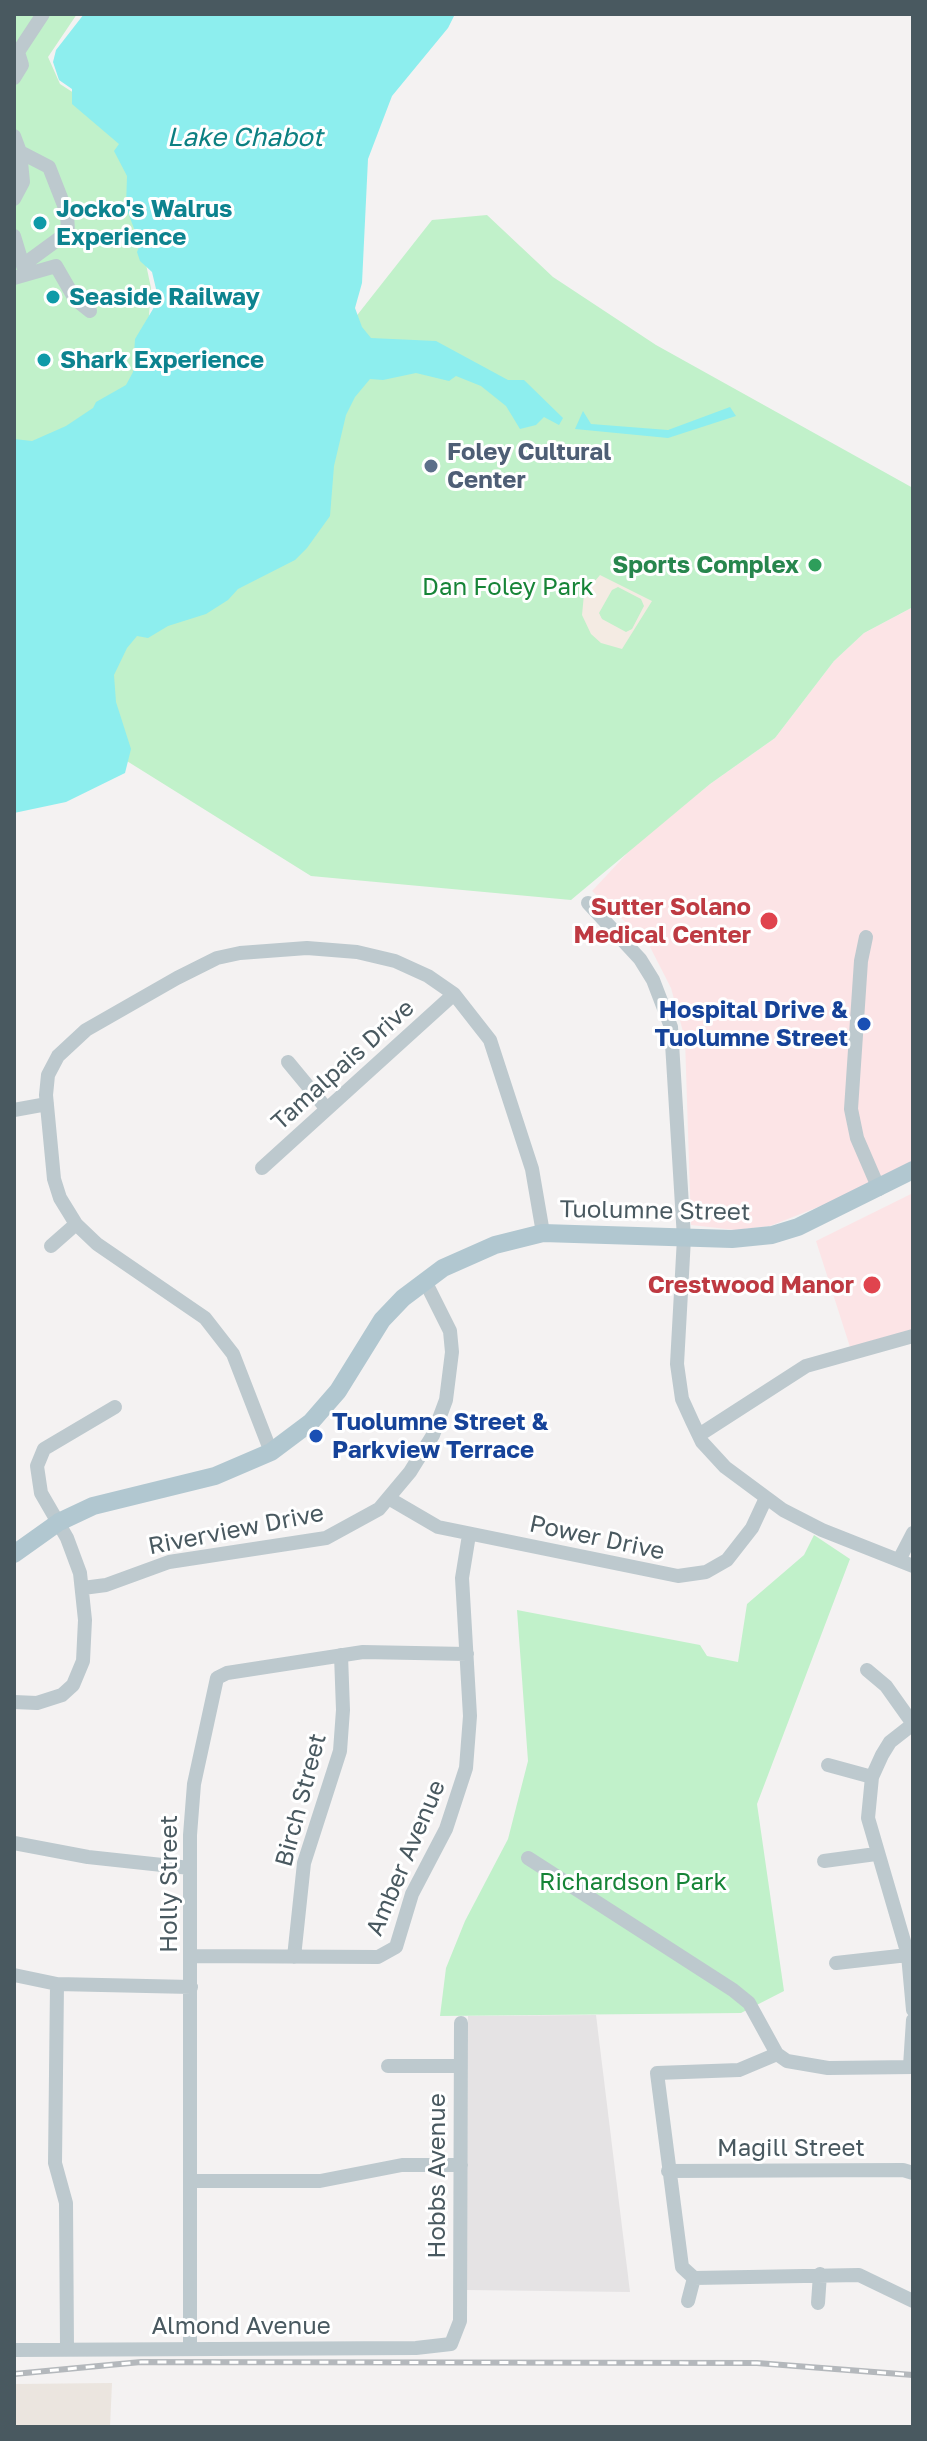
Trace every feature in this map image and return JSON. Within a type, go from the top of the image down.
[{"type":"main road","name":"Tuolumne Street","points":[[14,1554],[59,1522],[93,1506],[215,1476],[271,1452],[311,1422],[338,1391],[382,1320],[443,1268],[495,1245],[543,1233],[684,1238],[772,1235],[798,1227],[913,1170]]},
{"type":"street","points":[[14,78],[22,65],[18,52],[43,14]]},
{"type":"street","points":[[14,136],[20,152],[23,182],[14,199]]},
{"type":"street","points":[[20,152],[49,167],[67,213],[68,232],[20,271]]},
{"type":"street","points":[[15,246],[20,271]]},
{"type":"street","points":[[20,271],[56,266],[75,299],[90,311]]},
{"type":"street","points":[[588,903],[640,959],[653,980],[671,1027],[684,1238],[677,1364],[682,1399],[699,1435],[725,1467],[766,1498],[822,1530],[906,1563],[913,1533]]},
{"type":"street","points":[[866,937],[851,1109],[857,1138],[879,1189]]},
{"type":"street","points":[[271,1452],[233,1354],[205,1318],[97,1244],[76,1224],[60,1198],[54,1179],[47,1104],[48,1075],[58,1056],[86,1030],[217,958],[272,948],[357,952],[395,961],[428,976],[454,994],[490,1040],[532,1169],[543,1233]]},
{"type":"street","name":"Tamalpais Drive","points":[[262,1168],[454,994]]},
{"type":"street","points":[[288,1062],[326,1108]]},
{"type":"street","points":[[14,1110],[47,1104]]},
{"type":"street","points":[[51,1246],[76,1224]]},
{"type":"street","name":"Riverview Drive","points":[[83,1588],[106,1585],[169,1562],[326,1538],[366,1518],[390,1499],[433,1435],[444,1410],[450,1378],[450,1331],[425,1281]]},
{"type":"street","points":[[699,1435],[806,1366],[913,1336]]},
{"type":"street","points":[[14,1702],[51,1700],[73,1685],[80,1674],[84,1647],[83,1588],[75,1556],[39,1486],[37,1466],[44,1449],[115,1407]]},
{"type":"street","name":"Power Drive","points":[[390,1499],[426,1522],[469,1535],[678,1576],[706,1572],[727,1560],[752,1528],[766,1498]]},
{"type":"street","name":"Amber Avenue","points":[[191,1956],[378,1957],[396,1947],[412,1894],[454,1811],[466,1768],[470,1716],[462,1578],[469,1535]]},
{"type":"street","name":"Holly Street","points":[[190,2347],[190,1868],[194,1784],[217,1678],[227,1673],[380,1650],[467,1654]]},
{"type":"street","name":"Birch Street","points":[[294,1957],[304,1863],[340,1751],[343,1710],[341,1655]]},
{"type":"street","points":[[867,1670],[886,1686],[913,1724],[890,1742],[872,1777],[868,1818],[876,1854],[908,1955],[913,2010]]},
{"type":"street","points":[[828,1765],[872,1777]]},
{"type":"street","points":[[14,1843],[88,1857],[190,1868]]},
{"type":"street","points":[[824,1861],[876,1854]]},
{"type":"street","points":[[528,1858],[733,1990],[759,2017],[777,2054],[805,2067],[912,2067],[913,2020]]},
{"type":"street","points":[[836,1963],[908,1955]]},
{"type":"street","points":[[14,1975],[57,1984],[191,1987]]},
{"type":"street","points":[[57,1984],[55,2163],[66,2203],[67,2349]]},
{"type":"street","name":"Hobbs Avenue","points":[[458,2330],[461,2023]]},
{"type":"street","points":[[777,2054],[739,2070],[657,2073],[682,2267],[694,2278],[859,2275],[912,2298]]},
{"type":"street","points":[[388,2066],[460,2066]]},
{"type":"street","points":[[191,2181],[320,2181],[402,2165],[461,2165]]},
{"type":"street","name":"Magill Street","points":[[668,2171],[903,2170],[913,2173]]},
{"type":"street","points":[[818,2303],[820,2274]]},
{"type":"street","points":[[688,2301],[694,2278]]},
{"type":"street","name":"Almond Avenue","points":[[14,2350],[441,2347],[451,2344],[458,2330]]},
{"type":"shaded area","name":"Sutter Solano Medical Center","points":[[913,607],[913,1161],[846,1196],[770,1226],[736,1230],[691,1225],[685,1039],[671,988],[648,943],[592,891],[634,846],[710,784],[775,738],[834,661],[864,633]]},
{"type":"shaded area","name":"Crestwood Manor","points":[[913,1193],[913,1329],[850,1347],[816,1241]]},
{"type":"shaded area","points":[[596,2015],[630,2292],[466,2290],[468,2016]]},
{"type":"shaded area","points":[[112,2383],[110,2427],[14,2427],[14,2384]]},
{"type":"green space","points":[[14,14],[77,14],[48,57],[60,84],[128,128],[139,231],[151,288],[147,344],[135,385],[62,439],[14,448]]},
{"type":"green space","name":"Dan Foley Park","points":[[487,215],[553,277],[656,345],[913,488],[913,607],[864,633],[834,661],[775,738],[710,784],[571,900],[311,876],[66,723],[347,328],[432,220]]},
{"type":"green space","name":"Richardson Park","points":[[814,1535],[850,1559],[757,1804],[784,1991],[741,2013],[440,2016],[446,1968],[465,1921],[508,1839],[528,1761],[517,1610],[700,1645],[707,1656],[738,1662],[747,1604],[804,1555]]},
{"type":"sand","points":[[600,575],[652,601],[622,649],[601,643],[591,634],[582,615],[584,594]],"holes":[[[618,587],[641,599],[644,606],[632,629],[626,632],[602,619],[599,613],[612,590]]]},
{"type":"water","name":"Lake Chabot","points":[[84,14],[455,14],[448,28],[392,96],[368,159],[362,283],[355,308],[362,327],[371,338],[436,341],[508,380],[524,380],[563,418],[559,425],[544,417],[536,425],[520,429],[506,406],[481,386],[456,376],[449,381],[416,373],[383,380],[370,379],[355,397],[346,415],[334,466],[330,516],[307,548],[295,560],[238,589],[228,600],[206,614],[168,626],[148,638],[137,636],[127,648],[114,675],[116,702],[131,749],[125,773],[66,802],[14,813],[14,439],[32,441],[66,426],[93,408],[96,402],[126,385],[133,372],[135,339],[153,309],[157,293],[152,272],[140,261],[137,252],[142,239],[136,234],[126,207],[127,176],[114,151],[119,144],[72,104],[72,89],[59,80],[53,62],[56,50]]},
{"type":"water","points":[[730,407],[736,416],[668,438],[575,429],[583,411],[591,424],[668,430]]},
{"type":"railway","points":[[14,2374],[141,2362],[757,2363],[913,2375]]},
{"type":"place","name":"Jocko's Walrus Experience","points":[[40,223]]},
{"type":"place","name":"Seaside Railway","points":[[53,297]]},
{"type":"place","name":"Shark Experience","points":[[44,360]]},
{"type":"place","name":"Foley Cultural Center","points":[[431,466]]},
{"type":"place","name":"Sports Complex","points":[[815,565]]},
{"type":"place","name":"Sutter Solano Medical Center","points":[[769,921]]},
{"type":"place","name":"Hospital Drive & Tuolumne Street","points":[[864,1024]]},
{"type":"place","name":"Crestwood Manor","points":[[872,1285]]},
{"type":"place","name":"Tuolumne Street & Parkview Terrace","points":[[316,1436]]}]
